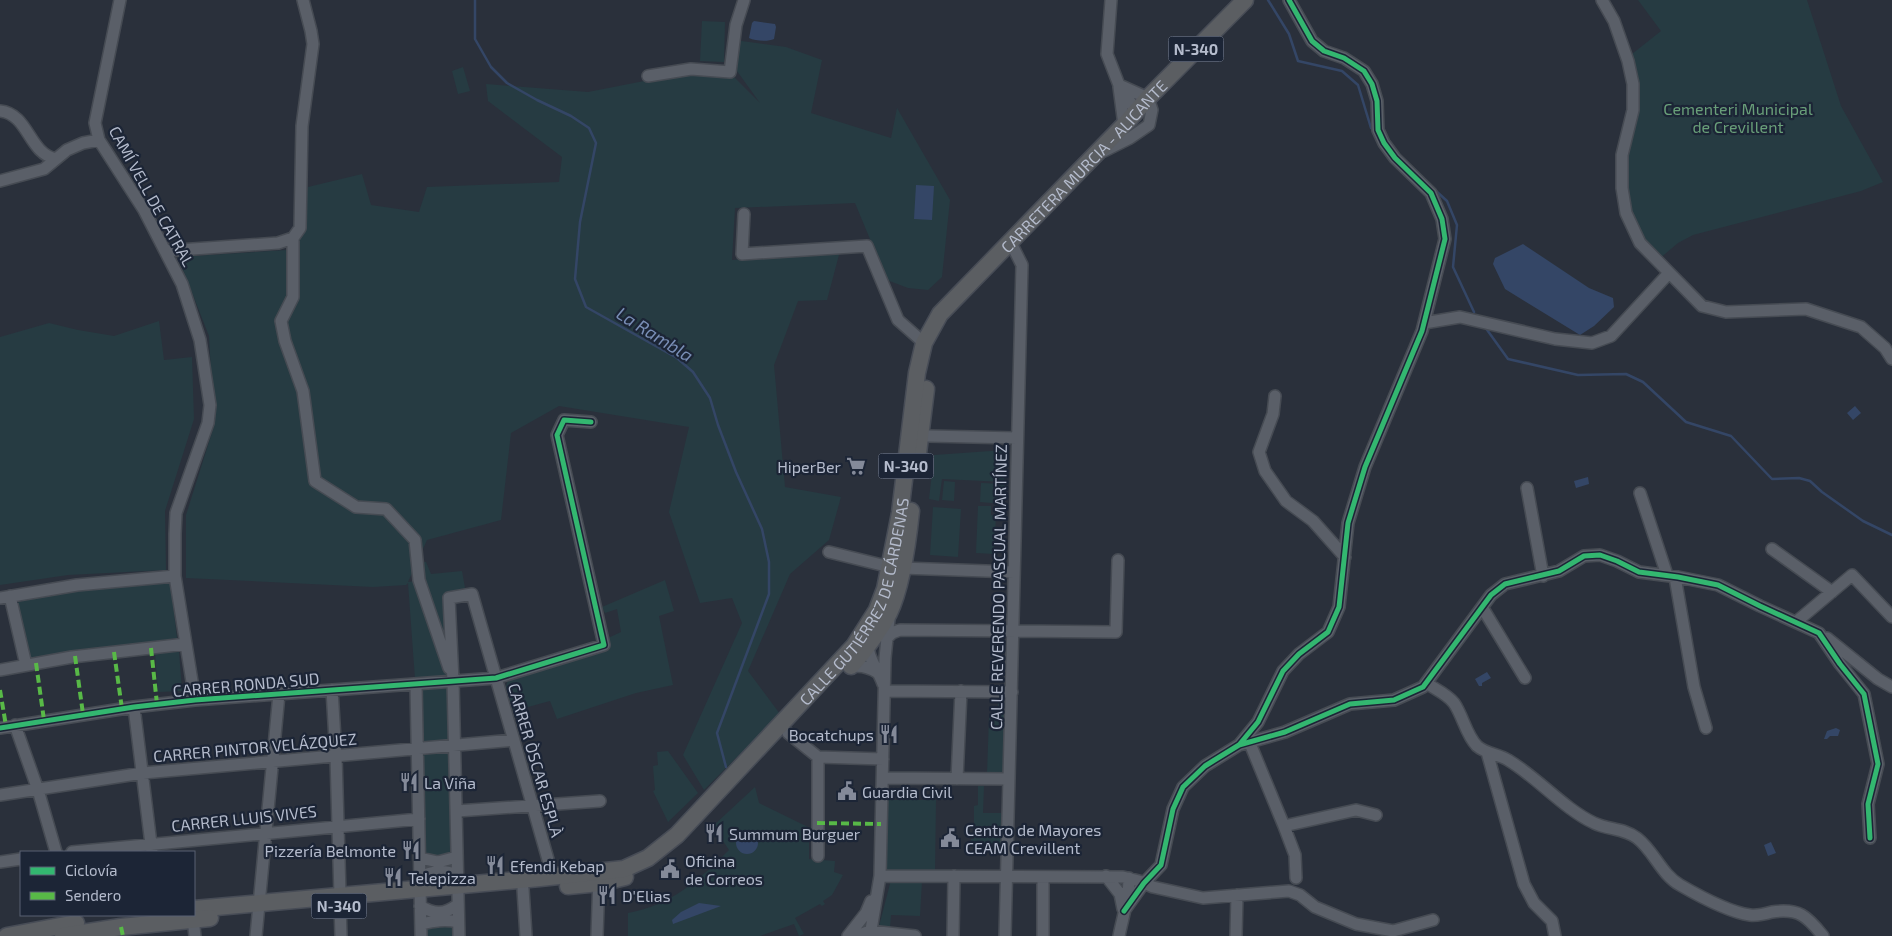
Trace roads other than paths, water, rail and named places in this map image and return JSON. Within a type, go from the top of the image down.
[{"type":"highway","name":"CARRETERA MURCIA - ALICANTE","points":[[964,291],[1148,98],[1245,0]]},
{"type":"highway","name":"CALLE GUTIÉRREZ DE CÁRDENAS","points":[[896,567],[900,513],[917,373],[924,343],[940,314],[964,291]]},
{"type":"highway","name":"CALLE GUTIÉRREZ DE CÁRDENAS","points":[[599,877],[637,873],[658,863],[683,843],[850,667],[883,611],[896,567],[925,429],[928,375],[934,346],[946,316],[964,291]]},
{"type":"highway","name":"CALLE GUTIÉRREZ DE CÁRDENAS","points":[[599,877],[624,869],[648,858],[677,835],[861,646]]},
{"type":"highway","name":"N-340","points":[[457,890],[553,877],[599,877]]},
{"type":"highway","name":"N-340","points":[[195,914],[420,892],[523,889],[599,877]]},
{"type":"highway","name":"N-340","points":[[7,936],[80,927],[137,916]]},
{"type":"highway","name":"N-340","points":[[63,936],[80,927],[160,929],[189,916]]},
{"type":"street","name":"CAMÍ VELL DE CATRAL","points":[[120,0],[95,123],[99,140],[144,210],[182,284],[200,340],[210,405],[208,423],[176,513],[175,576],[195,700]]},
{"type":"street","points":[[303,0],[313,44],[302,126],[300,228],[293,238],[293,297],[281,321],[285,341],[303,391],[315,481],[356,507],[386,509],[415,540],[419,580],[453,681],[458,936]]},
{"type":"street","points":[[648,76],[691,69],[730,72],[736,25],[744,0]]},
{"type":"street","points":[[1111,0],[1107,54],[1119,85],[1136,111]]},
{"type":"street","points":[[1244,743],[1258,722],[1283,671],[1299,654],[1328,632],[1339,607],[1348,523],[1365,467],[1398,391],[1424,323],[1445,239],[1442,219],[1431,193],[1395,158],[1384,143],[1378,130],[1376,101],[1372,84],[1364,71],[1344,58],[1324,51],[1312,41],[1289,0]]},
{"type":"street","points":[[1602,0],[1614,21],[1628,61],[1633,84],[1633,110],[1622,155],[1622,188],[1626,213],[1640,243],[1702,306],[1716,311],[1806,309],[1861,327],[1885,348],[1892,359]]},
{"type":"street","points":[[1086,164],[1149,125],[1152,110],[1148,98],[1119,85]]},
{"type":"street","points":[[1119,85],[1124,125]]},
{"type":"street","points":[[0,111],[14,114],[43,153],[48,158],[56,159]]},
{"type":"street","points":[[0,181],[44,170],[67,150],[99,140]]},
{"type":"street","points":[[744,214],[742,254],[868,246],[898,320],[924,343]]},
{"type":"street","points":[[165,251],[278,243],[293,238]]},
{"type":"street","name":"CALLE REVERENDO PASCUAL MARTÍNEZ","points":[[1005,936],[1022,265],[1010,241]]},
{"type":"street","points":[[1424,323],[1460,317],[1555,339],[1592,343],[1611,336],[1669,274]]},
{"type":"street","points":[[1275,396],[1273,414],[1259,452],[1265,471],[1286,501],[1313,521],[1345,557]]},
{"type":"street","name":"CARRER RONDA SUD","points":[[0,728],[134,707],[195,700],[496,678],[604,645],[557,434],[564,420],[591,422]]},
{"type":"street","points":[[925,429],[1018,438]]},
{"type":"street","points":[[1527,488],[1543,576]]},
{"type":"street","points":[[1640,493],[1671,576],[1694,687],[1706,728]]},
{"type":"street","points":[[1772,549],[1832,592]]},
{"type":"street","points":[[829,552],[896,567],[1014,572]]},
{"type":"street","points":[[1124,911],[1144,883],[1161,865],[1173,809],[1184,787],[1205,766],[1244,743],[1285,732],[1350,704],[1394,700],[1423,687],[1491,595],[1505,584],[1559,572],[1584,556],[1600,556],[1617,561],[1639,572],[1718,585],[1820,633],[1878,680],[1892,687]]},
{"type":"street","points":[[886,639],[892,633],[900,630],[1116,632],[1118,560]]},
{"type":"street","points":[[1796,622],[1852,575],[1892,617]]},
{"type":"street","points":[[26,665],[5,597],[77,585],[175,576]]},
{"type":"street","name":"CARRER ÒSCAR ESPLÀ","points":[[453,681],[448,598],[472,594],[553,877]]},
{"type":"street","points":[[1482,607],[1525,678]]},
{"type":"street","points":[[870,934],[880,876],[886,639],[883,611]]},
{"type":"street","points":[[1820,633],[1840,664],[1864,694],[1878,764],[1868,804],[1870,838]]},
{"type":"street","points":[[0,670],[72,657],[186,644]]},
{"type":"street","points":[[861,646],[875,647],[885,658]]},
{"type":"street","points":[[861,646],[878,673],[885,691]]},
{"type":"street","points":[[850,667],[863,666],[871,668],[878,673]]},
{"type":"street","points":[[1426,683],[1453,702],[1473,741],[1481,749],[1510,761],[1588,820],[1624,831],[1637,838],[1650,851],[1669,877],[1679,884],[1740,913],[1755,915],[1787,911],[1799,913],[1812,922],[1823,936]]},
{"type":"street","points":[[416,684],[422,936]]},
{"type":"street","points":[[332,690],[336,756],[341,936]]},
{"type":"street","points":[[885,691],[1012,692]]},
{"type":"street","points":[[957,779],[961,691]]},
{"type":"street","points":[[256,936],[279,694]]},
{"type":"street","points":[[134,707],[152,848]]},
{"type":"street","points":[[15,725],[38,790],[56,851]]},
{"type":"street","points":[[788,733],[818,757],[884,759]]},
{"type":"street","name":"CARRER PINTOR VELÁZQUEZ","points":[[0,795],[143,773],[514,740]]},
{"type":"street","points":[[1244,743],[1284,826],[1295,855],[1296,878]]},
{"type":"street","points":[[1487,752],[1524,884],[1534,903],[1552,921],[1555,936]]},
{"type":"street","points":[[818,757],[818,856]]},
{"type":"street","points":[[883,778],[1009,779]]},
{"type":"street","points":[[456,811],[600,801]]},
{"type":"street","points":[[1284,826],[1356,810],[1376,814]]},
{"type":"street","name":"CARRER LLUIS VIVES","points":[[92,851],[152,848],[266,833],[419,819]]},
{"type":"street","points":[[420,858],[429,862],[438,862],[457,856]]},
{"type":"street","points":[[0,862],[20,859]]},
{"type":"street","points":[[880,876],[1007,878],[1106,876],[1126,878],[1153,887],[1204,898],[1290,891],[1300,894],[1315,907],[1356,924],[1393,930],[1433,920]]},
{"type":"street","points":[[848,936],[866,913],[880,876]]},
{"type":"street","points":[[953,936],[954,876]]},
{"type":"street","points":[[1106,876],[1120,894],[1124,911]]},
{"type":"street","points":[[596,936],[599,877]]},
{"type":"street","points":[[1043,877],[1043,936]]},
{"type":"street","points":[[1120,894],[1126,878]]},
{"type":"street","points":[[1119,936],[1129,896],[1126,878]]},
{"type":"street","points":[[523,889],[526,936]]},
{"type":"street","points":[[420,892],[430,912],[439,913],[450,910],[457,890]]},
{"type":"street","points":[[1236,936],[1237,895]]},
{"type":"street","points":[[866,913],[870,934]]},
{"type":"street","points":[[194,916],[195,936]]},
{"type":"street","points":[[421,924],[440,920],[458,922]]},
{"type":"street","points":[[857,936],[870,934],[913,936]]},
{"type":"water","points":[[754,21],[775,24],[774,39],[761,41],[749,38]]},
{"type":"water","points":[[916,185],[934,186],[932,220],[914,219]]},
{"type":"water","points":[[1523,244],[1589,288],[1613,298],[1614,307],[1594,326],[1580,335],[1505,289],[1493,264],[1495,258]]},
{"type":"water","points":[[1855,406],[1861,413],[1853,420],[1847,413]]},
{"type":"water","points":[[1588,477],[1589,484],[1576,488],[1574,481]]},
{"type":"water","points":[[1487,672],[1491,678],[1482,683],[1482,686],[1479,686],[1475,679]]},
{"type":"water","points":[[1836,728],[1840,730],[1838,736],[1830,736],[1824,739],[1827,731]]},
{"type":"water","points":[[747,832],[755,835],[758,843],[755,851],[747,854],[739,851],[736,843],[739,835]]},
{"type":"water","points":[[1771,842],[1776,853],[1768,856],[1764,845]]},
{"type":"water","points":[[699,903],[721,906],[673,924],[672,920],[681,912]]},
{"type":"waterway","name":"La Rambla","points":[[475,0],[475,39],[491,67],[507,83],[571,116],[589,128],[596,143],[580,222],[575,279],[586,307],[677,358],[693,372],[710,398],[736,472],[762,529],[769,562],[769,594],[717,733],[726,767]]},
{"type":"waterway","points":[[1268,0],[1289,34],[1298,61],[1342,71],[1358,85],[1371,128],[1374,130]]},
{"type":"waterway","points":[[1435,190],[1447,201],[1457,225],[1453,267],[1474,312]]},
{"type":"waterway","points":[[1485,327],[1508,359],[1578,375],[1626,374],[1643,382],[1686,422],[1731,436],[1772,479],[1799,478],[1810,481],[1822,492],[1863,521],[1892,535]]},
{"type":"place","name":"HiperBer","points":[[856,466]]},
{"type":"place","name":"Bocatchups","points":[[889,734]]},
{"type":"place","name":"La Viña","points":[[409,782]]},
{"type":"place","name":"Guardia Civil","points":[[847,791]]},
{"type":"place","name":"Summum Burguer","points":[[714,833]]},
{"type":"place","name":"Centro de Mayores CEAM Crevillent","points":[[950,838]]},
{"type":"place","name":"Pizzería Belmonte","points":[[411,850]]},
{"type":"place","name":"Efendi Kebap","points":[[495,865]]},
{"type":"place","name":"Oficina de Correos","points":[[670,869]]},
{"type":"place","name":"Telepizza","points":[[393,877]]},
{"type":"place","name":"D'Elias","points":[[607,895]]},
{"type":"park label","name":"Cementeri Municipal de Crevillent","points":[[1738,117]]}]
